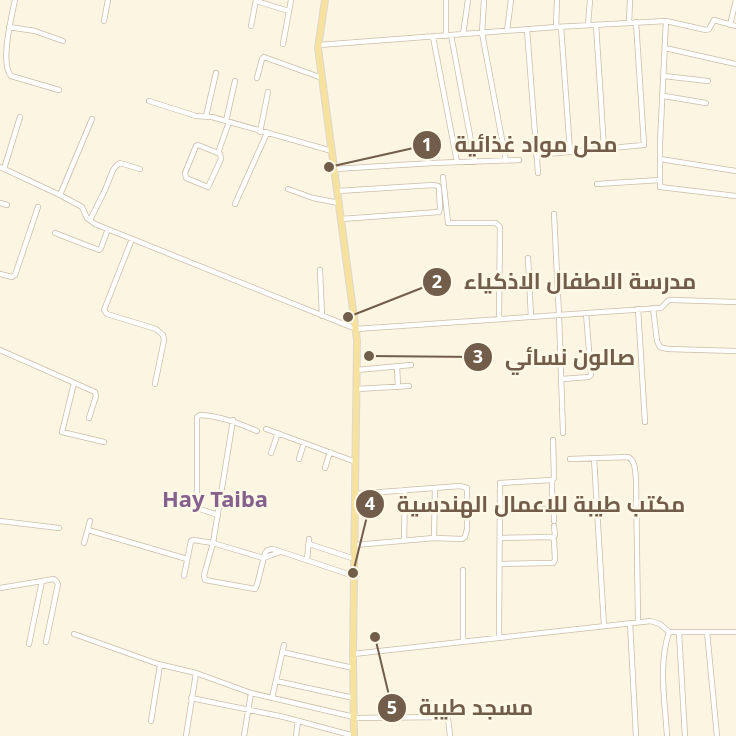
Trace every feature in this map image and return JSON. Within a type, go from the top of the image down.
[{"type":"main road","points":[[323,1],[318,48],[356,329],[354,736]]},
{"type":"street","points":[[15,0],[3,66],[8,74],[59,90]]},
{"type":"street","points":[[104,21],[108,0]]},
{"type":"street","points":[[251,26],[256,0],[289,11]]},
{"type":"street","points":[[283,44],[291,0]]},
{"type":"street","points":[[446,0],[449,35],[475,162]]},
{"type":"street","points":[[463,34],[468,0]]},
{"type":"street","points":[[484,0],[482,33],[506,161]]},
{"type":"street","points":[[507,31],[512,0]]},
{"type":"street","points":[[557,0],[570,152]]},
{"type":"street","points":[[588,25],[590,0]]},
{"type":"street","points":[[628,23],[630,0]]},
{"type":"street","points":[[319,45],[636,22],[666,21],[706,30],[714,20],[733,26],[736,2]]},
{"type":"street","points":[[666,21],[660,187],[736,196]]},
{"type":"street","points":[[536,155],[644,145],[636,22]]},
{"type":"street","points":[[596,25],[604,148]]},
{"type":"street","points":[[9,27],[35,31],[63,41]]},
{"type":"street","points":[[527,30],[538,173]]},
{"type":"street","points":[[433,37],[457,162]]},
{"type":"street","points":[[665,48],[736,64]]},
{"type":"street","points":[[257,78],[264,57],[322,78]]},
{"type":"street","points":[[206,116],[216,73]]},
{"type":"street","points":[[664,76],[708,81]]},
{"type":"street","points":[[218,153],[196,146],[185,173],[186,178],[208,187],[220,159],[218,153],[235,81]]},
{"type":"street","points":[[260,132],[268,92]]},
{"type":"street","points":[[664,96],[706,102]]},
{"type":"street","points":[[149,101],[196,116],[206,116],[332,151]]},
{"type":"street","points":[[20,117],[2,168],[82,207],[90,220],[108,229],[356,329],[661,308],[669,300],[736,302]]},
{"type":"street","points":[[60,195],[92,119]]},
{"type":"street","points":[[235,204],[267,134]]},
{"type":"street","points":[[660,159],[736,171]]},
{"type":"street","points":[[335,169],[519,160]]},
{"type":"street","points":[[90,220],[116,166],[120,163],[140,169]]},
{"type":"street","points":[[442,177],[448,223],[496,223],[500,227],[499,319]]},
{"type":"street","points":[[597,184],[660,180]]},
{"type":"street","points":[[338,191],[434,185],[439,188],[441,209],[439,212],[341,219]]},
{"type":"street","points":[[288,189],[339,203]]},
{"type":"street","points":[[0,203],[7,206]]},
{"type":"street","points":[[0,274],[12,277],[15,275],[38,207]]},
{"type":"street","points":[[554,214],[563,433]]},
{"type":"street","points":[[55,233],[99,250],[108,229]]},
{"type":"street","points":[[132,239],[104,310],[107,314],[156,329],[163,335],[155,384]]},
{"type":"street","points":[[528,258],[531,317]]},
{"type":"street","points":[[320,270],[322,315]]},
{"type":"street","points":[[653,308],[657,342],[660,347],[736,351]]},
{"type":"street","points":[[638,309],[645,422]]},
{"type":"street","points":[[562,379],[591,375],[586,313]]},
{"type":"street","points":[[0,350],[93,391],[96,394],[88,418]]},
{"type":"street","points":[[357,370],[411,365]]},
{"type":"street","points":[[397,366],[398,387]]},
{"type":"street","points":[[74,383],[62,431],[104,442]]},
{"type":"street","points":[[357,389],[409,386]]},
{"type":"street","points":[[218,515],[197,508],[197,418],[200,414],[233,420],[257,430]]},
{"type":"street","points":[[233,420],[213,543],[204,575],[206,580],[255,589],[263,558],[268,550],[273,549],[354,576]]},
{"type":"street","points":[[266,429],[356,462]]},
{"type":"street","points":[[271,453],[278,433]]},
{"type":"street","points":[[500,564],[553,563],[555,560],[553,440]]},
{"type":"street","points":[[299,459],[304,443]]},
{"type":"street","points":[[325,468],[330,452]]},
{"type":"street","points":[[570,459],[628,457],[633,462],[636,480],[638,622]]},
{"type":"street","points":[[594,458],[604,626]]},
{"type":"street","points":[[499,638],[500,483],[552,480]]},
{"type":"street","points":[[355,545],[434,538],[462,539],[467,529],[467,488],[460,486],[356,494]]},
{"type":"street","points":[[434,538],[435,488]]},
{"type":"street","points":[[404,541],[405,490]]},
{"type":"street","points":[[500,512],[553,508]]},
{"type":"street","points":[[0,520],[59,528]]},
{"type":"street","points":[[84,543],[90,521]]},
{"type":"street","points":[[88,530],[187,560]]},
{"type":"street","points":[[500,538],[553,538]]},
{"type":"street","points":[[184,576],[191,542],[194,540],[213,543],[263,558]]},
{"type":"street","points":[[307,560],[309,542],[355,559]]},
{"type":"street","points":[[462,642],[463,570]]},
{"type":"street","points":[[0,588],[54,579],[56,581],[58,584],[46,642]]},
{"type":"street","points":[[29,644],[42,581]]},
{"type":"street","points":[[353,654],[651,621],[669,632],[734,631],[736,638]]},
{"type":"street","points":[[630,623],[636,736]]},
{"type":"street","points":[[667,736],[663,654],[669,632]]},
{"type":"street","points":[[707,632],[717,736]]},
{"type":"street","points":[[679,633],[685,736]]},
{"type":"street","points":[[74,634],[160,665],[196,673],[251,693],[354,717],[445,717],[448,718],[450,736]]},
{"type":"street","points":[[272,698],[284,645]]},
{"type":"street","points":[[282,651],[353,668]]},
{"type":"street","points":[[151,721],[160,665]]},
{"type":"street","points":[[186,736],[196,673]]},
{"type":"street","points":[[276,681],[354,698]]},
{"type":"street","points":[[244,736],[251,693]]},
{"type":"street","points":[[191,698],[298,721],[354,736]]},
{"type":"street","points":[[296,736],[298,721]]},
{"type":"place","name":"محل مواد غذائية","points":[[329,167]]},
{"type":"place","name":"مدرسة الاطفال الاذكياء","points":[[348,317]]},
{"type":"place","name":"صالون نسائي","points":[[369,356]]},
{"type":"place","name":"مكتب طيبة للاعمال الهندسية","points":[[353,573]]},
{"type":"place","name":"مسجد طيبة","points":[[375,637]]},
{"type":"district","name":"Hay Taiba","points":[[215,499]]}]
